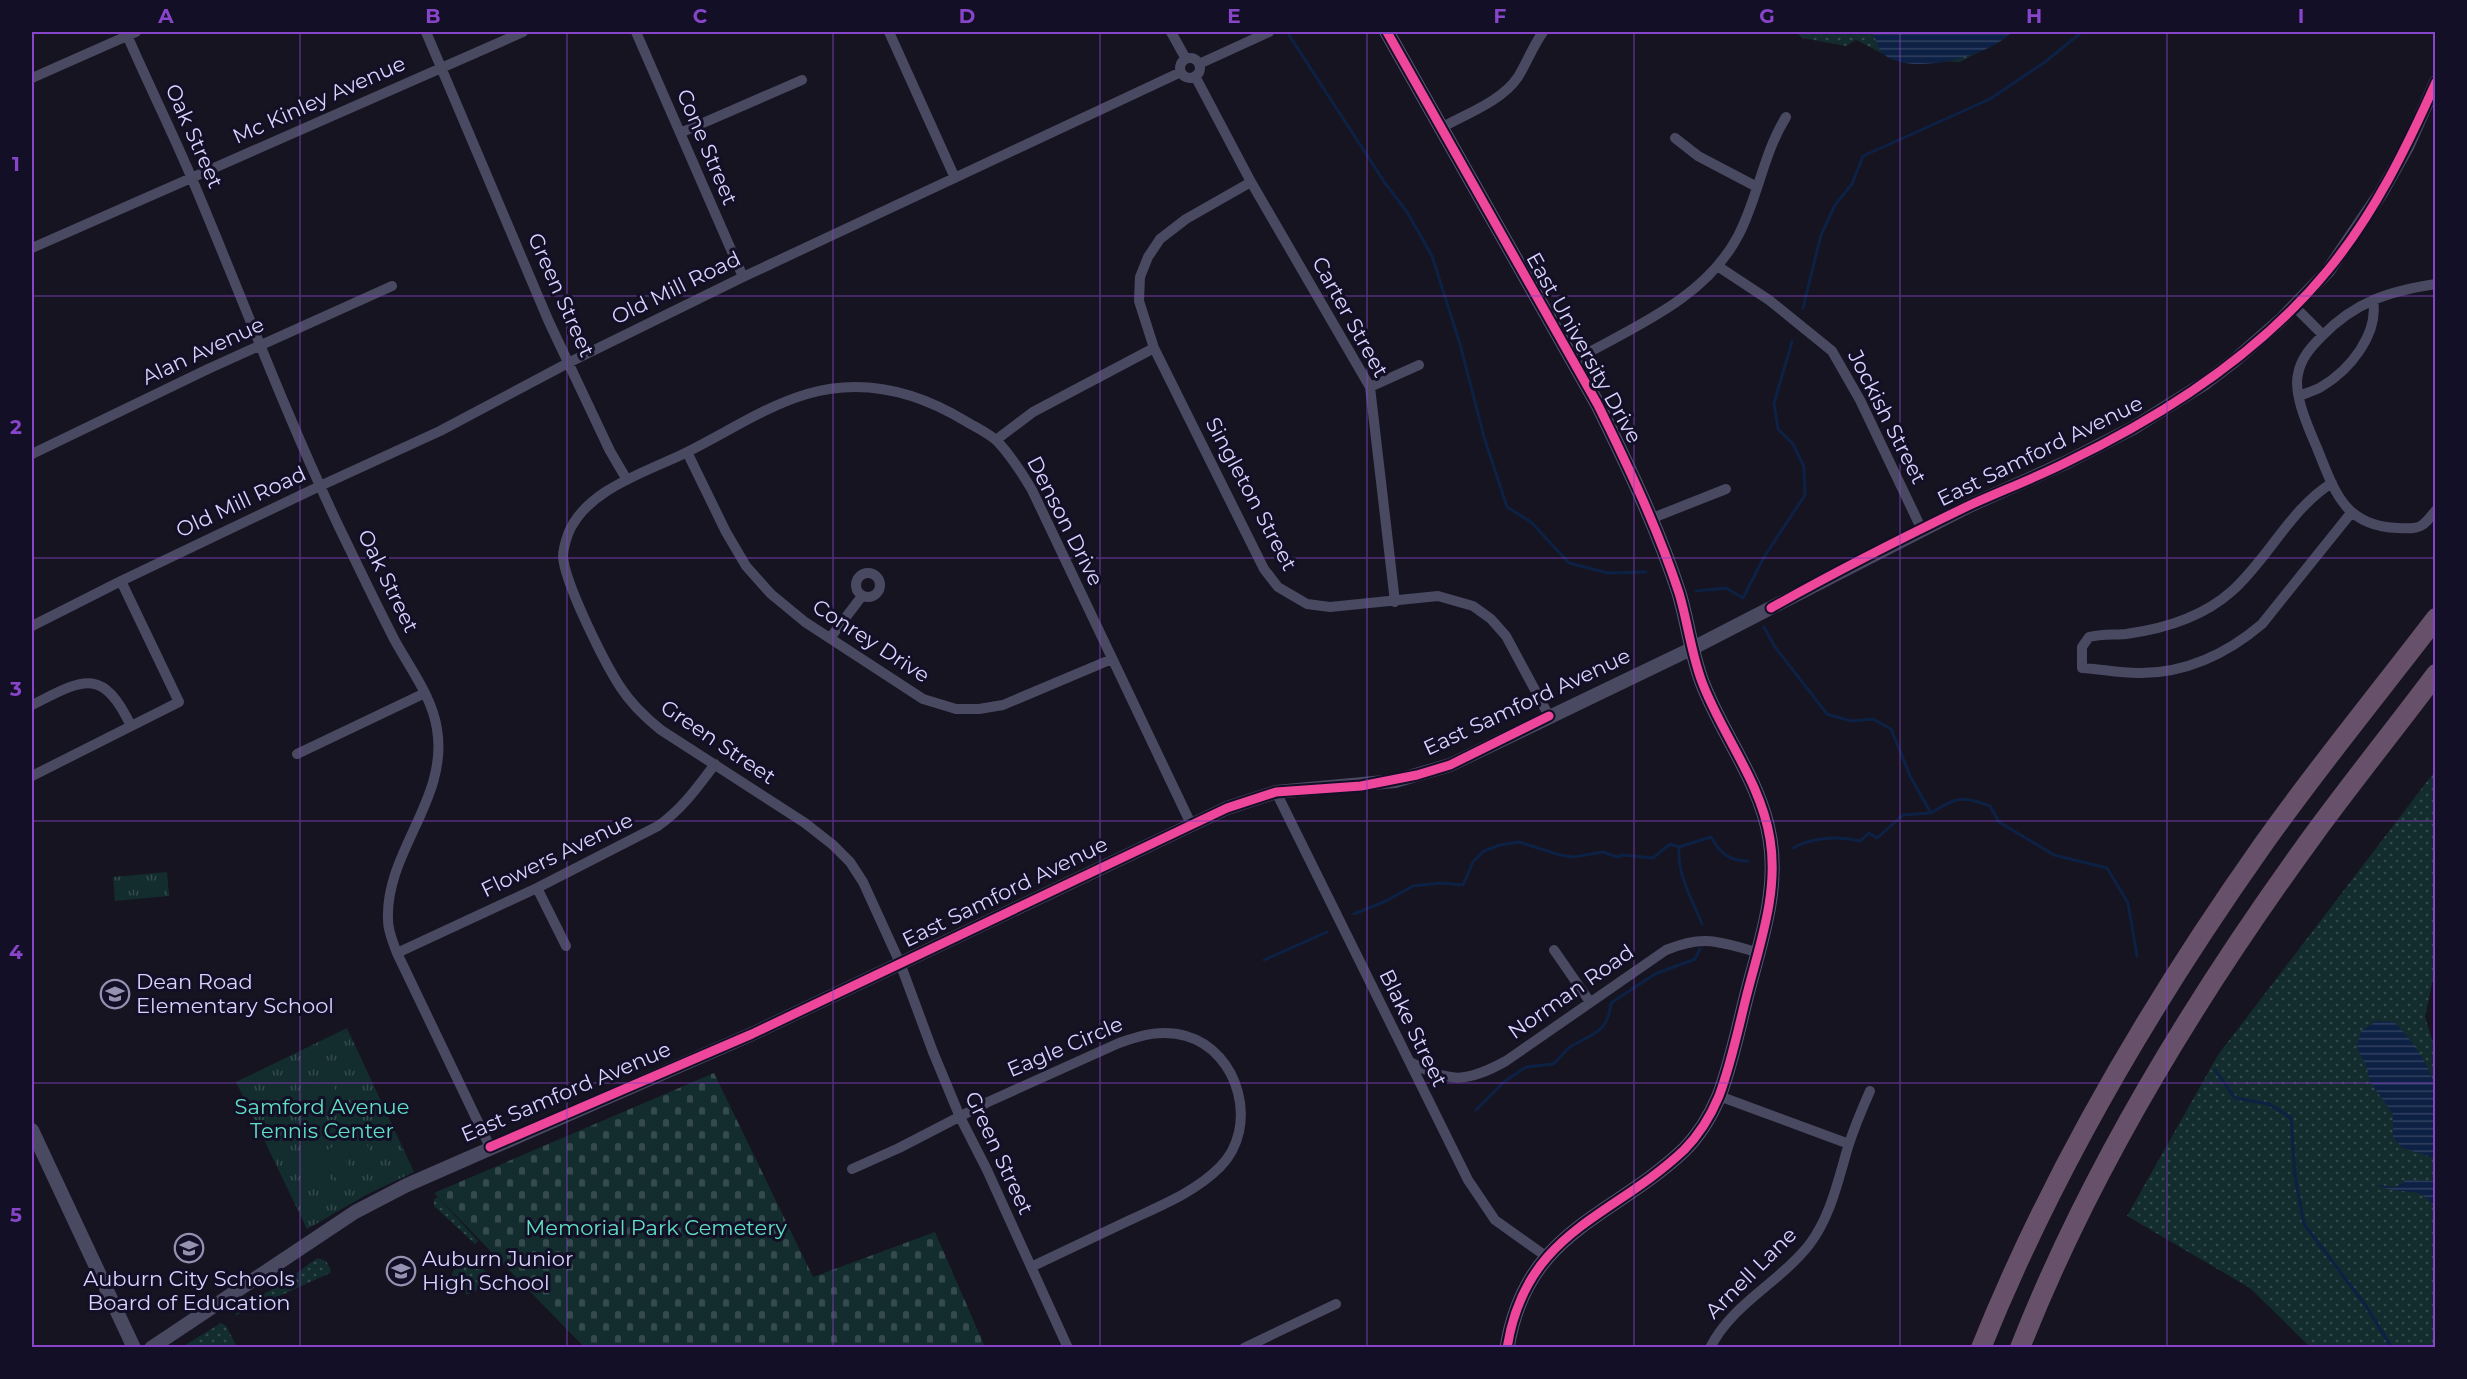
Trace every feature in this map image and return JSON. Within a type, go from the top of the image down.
[{"type":"highway","points":[[1981,1347],[2051,1195],[2102,1098],[2150,1015],[2191,950],[2263,845],[2436,618]]},
{"type":"highway","points":[[2020,1347],[2097,1182],[2161,1066],[2199,1005],[2318,828],[2436,674]]},
{"type":"main road","name":"East University Drive","points":[[1387,32],[1573,360],[1613,436],[1650,519],[1678,591],[1705,690],[1755,791],[1767,825],[1772,853],[1772,881],[1768,909],[1730,1064],[1719,1096],[1700,1130],[1686,1148],[1669,1163],[1572,1231],[1547,1257],[1523,1294],[1507,1347]]},
{"type":"street","name":"Green Street","points":[[426,32],[549,322],[570,362],[610,451],[627,480],[598,497],[582,513],[569,532],[563,554],[567,576],[616,678],[642,715],[805,823],[833,844],[850,862],[863,882],[900,963],[960,1117],[987,1170],[1068,1347]]},
{"type":"street","name":"Mc Kinley Avenue","points":[[32,248],[524,32]]},
{"type":"street","name":"Cone Street","points":[[636,32],[743,277]]},
{"type":"street","points":[[890,32],[955,178]]},
{"type":"street","points":[[1171,32],[1186,59]]},
{"type":"street","points":[[1199,64],[1269,32]]},
{"type":"street","points":[[1441,128],[1493,100],[1510,87],[1543,32]]},
{"type":"street","points":[[32,78],[132,33]]},
{"type":"street","name":"Oak Street","points":[[132,33],[320,486],[394,638],[425,693],[437,728],[438,751],[430,796],[390,892],[388,924],[397,953],[490,1147]]},
{"type":"street","points":[[1186,59],[1195,60],[1199,64],[1199,72],[1195,76],[1189,78],[1181,72],[1181,65],[1186,59]]},
{"type":"street","name":"Old Mill Road","points":[[32,626],[121,581],[440,431],[570,362],[743,277],[1181,72]]},
{"type":"street","name":"Carter Street","points":[[1195,76],[1251,183],[1370,387],[1395,602]]},
{"type":"street","points":[[680,133],[802,80]]},
{"type":"street","name":"East Samford Avenue","points":[[151,1347],[355,1212],[432,1173],[752,1034],[1227,808],[1276,792],[1361,786],[1417,775],[1450,765],[1692,649],[1969,506],[2067,462],[2133,428],[2205,383],[2235,361],[2328,271],[2381,193],[2408,145],[2436,82]]},
{"type":"street","points":[[1573,360],[1673,304],[1719,267],[1738,235],[1766,158],[1786,117]]},
{"type":"street","points":[[1675,138],[1698,156],[1757,187]]},
{"type":"street","name":"Singleton Street","points":[[1251,183],[1168,231],[1148,256],[1140,277],[1139,301],[1154,348],[1264,569],[1278,587],[1307,604],[1330,607],[1438,596],[1462,601],[1483,612],[1513,646],[1549,717]]},
{"type":"street","name":"Jockish Street","points":[[1719,267],[1769,300],[1832,351],[1860,400],[1922,530]]},
{"type":"street","points":[[2436,284],[2400,290],[2373,300],[2338,319],[2307,350],[2297,376],[2301,412],[2332,483],[2351,513],[2364,522],[2382,527],[2415,528],[2425,524],[2436,510]]},
{"type":"street","name":"Alan Avenue","points":[[32,454],[392,286]]},
{"type":"street","points":[[2299,396],[2321,387],[2348,366],[2371,333],[2375,312],[2373,300]]},
{"type":"street","points":[[2294,306],[2323,335]]},
{"type":"street","points":[[996,440],[1032,412],[1154,348]]},
{"type":"street","points":[[1370,387],[1419,364]]},
{"type":"street","name":"Denson Drive","points":[[627,480],[806,394],[851,387],[874,387],[932,402],[996,440],[1032,490],[1191,824]]},
{"type":"street","name":"Conrey Drive","points":[[687,452],[726,532],[746,566],[779,602],[923,699],[956,709],[980,710],[1003,705],[1112,659]]},
{"type":"street","points":[[2332,483],[2311,497],[2260,562],[2225,596],[2193,615],[2164,627],[2089,637],[2082,647],[2082,668],[2139,674],[2181,668],[2218,655],[2247,637],[2262,624],[2351,513]]},
{"type":"street","points":[[1650,519],[1726,489]]},
{"type":"street","points":[[32,776],[180,702],[121,581]]},
{"type":"street","points":[[830,638],[862,596]]},
{"type":"street","points":[[32,705],[76,683],[94,684],[117,698],[131,726]]},
{"type":"street","points":[[297,754],[425,693]]},
{"type":"street","name":"Flowers Avenue","points":[[397,953],[537,888],[658,826],[676,813],[691,797],[714,764]]},
{"type":"street","name":"Blake Street","points":[[1276,792],[1452,1150],[1480,1201],[1495,1220],[1547,1257]]},
{"type":"street","points":[[537,888],[566,946]]},
{"type":"street","name":"Norman Road","points":[[1409,1062],[1432,1074],[1451,1079],[1466,1079],[1485,1073],[1506,1061],[1666,950],[1687,941],[1710,939],[1757,952]]},
{"type":"street","points":[[1554,950],[1590,1002]]},
{"type":"street","name":"Eagle Circle","points":[[852,1169],[1020,1087],[1140,1036],[1173,1033],[1195,1039],[1215,1051],[1229,1068],[1238,1090],[1240,1124],[1235,1146],[1222,1165],[1205,1181],[1175,1199],[1030,1267]]},
{"type":"street","name":"Arnell Lane","points":[[1710,1347],[1728,1321],[1780,1276],[1811,1242],[1823,1222],[1836,1191],[1849,1144],[1870,1091]]},
{"type":"street","points":[[1719,1096],[1849,1144]]},
{"type":"street","points":[[32,1130],[134,1347]]},
{"type":"street","points":[[1244,1347],[1336,1304]]},
{"type":"green space","points":[[1796,32],[2006,32],[1994,44],[1960,62],[1891,58],[1856,40],[1846,46],[1802,38]]},
{"type":"green space","points":[[2435,771],[2436,964],[2425,1017],[2436,1052],[2435,1347],[2310,1347],[2250,1288],[2127,1216],[2218,1055]]},
{"type":"green space","points":[[167,872],[169,896],[115,901],[113,877]]},
{"type":"green space","name":"Samford Avenue Tennis Center","points":[[347,1028],[414,1172],[366,1195],[307,1229],[236,1082]]},
{"type":"green space","name":"Memorial Park Cemetery","points":[[714,1073],[813,1277],[935,1232],[985,1347],[584,1347],[434,1193]]},
{"type":"green space","points":[[328,1076],[344,1107],[330,1114],[314,1084]]},
{"type":"green space","points":[[309,1086],[325,1117],[310,1124],[295,1093]]},
{"type":"green space","points":[[380,1123],[396,1153],[381,1161],[366,1130]]},
{"type":"green space","points":[[361,1133],[376,1163],[362,1171],[347,1140]]},
{"type":"green space","points":[[337,1145],[353,1176],[338,1183],[323,1152]]},
{"type":"green space","points":[[318,1155],[334,1185],[320,1193],[303,1162]]},
{"type":"green space","points":[[438,1197],[478,1241],[475,1244],[434,1206],[434,1199]]},
{"type":"green space","points":[[318,1258],[326,1261],[331,1270],[330,1273],[235,1316],[247,1303],[286,1281]]},
{"type":"green space","points":[[475,1261],[495,1281],[467,1295],[465,1290],[444,1287],[455,1282],[452,1274],[454,1270]]},
{"type":"green space","points":[[221,1323],[226,1326],[237,1347],[182,1347]]},
{"type":"water","points":[[1872,32],[2012,32],[2001,41],[1968,56],[1929,64],[1911,64],[1894,60],[1882,53]]},
{"type":"water","points":[[2377,1021],[2394,1022],[2408,1037],[2430,1073],[2437,1101],[2435,1158],[2402,1148],[2393,1137],[2393,1114],[2370,1082],[2366,1065],[2357,1048],[2361,1031]]},
{"type":"water","points":[[2406,1180],[2435,1181],[2435,1210],[2425,1197],[2377,1185],[2396,1187]]},
{"type":"waterway","points":[[1287,32],[1385,183],[1407,212],[1432,256],[1460,344],[1484,437],[1507,507],[1531,522],[1569,563],[1608,573],[1646,572]]},
{"type":"waterway","points":[[1803,308],[1821,235],[1835,205],[1852,184],[1863,156],[1990,99],[2045,62],[2082,32]]},
{"type":"waterway","points":[[1696,591],[1726,588],[1743,598],[1764,557],[1805,495],[1804,467],[1793,444],[1778,429],[1774,403],[1792,342]]},
{"type":"waterway","points":[[1764,627],[1775,647],[1827,714],[1851,721],[1873,719],[1891,729],[1911,778],[1931,813],[1960,799],[1980,802],[1990,806],[1999,822],[2054,855],[2107,868],[2128,903],[2137,956]]},
{"type":"waterway","points":[[1793,848],[1826,838],[1860,841],[1869,833],[1877,838],[1903,815],[1931,813]]},
{"type":"waterway","points":[[1354,914],[1386,901],[1413,886],[1441,883],[1463,885],[1473,862],[1484,851],[1500,845],[1519,842],[1574,857],[1603,852],[1617,857],[1623,855],[1653,858],[1670,844],[1679,847],[1711,837],[1718,848],[1730,858],[1748,861]]},
{"type":"waterway","points":[[1679,847],[1680,867],[1702,924]]},
{"type":"waterway","points":[[1264,960],[1327,932]]},
{"type":"waterway","points":[[1476,1110],[1504,1082],[1526,1067],[1553,1064],[1570,1047],[1598,1031],[1607,1021],[1611,1003],[1655,974],[1695,959],[1700,949]]},
{"type":"waterway","points":[[2215,1070],[2235,1098],[2269,1104],[2291,1118],[2295,1176],[2304,1224],[2366,1306],[2392,1348]]},
{"type":"cycle path","points":[[1387,32],[1598,405],[1631,474],[1662,545],[1679,593],[1702,682],[1758,798],[1770,839],[1772,859],[1770,899],[1762,939],[1727,1072],[1712,1110],[1700,1131],[1684,1150],[1575,1231],[1552,1252],[1532,1277],[1517,1308],[1507,1348]]},
{"type":"cycle path","points":[[1771,608],[1943,518],[2104,444],[2174,403],[2241,355],[2301,300],[2345,249],[2388,180],[2436,82]]},
{"type":"cycle path","points":[[490,1147],[752,1034],[1227,808],[1276,792],[1361,786],[1417,775],[1450,765],[1549,716]]},
{"type":"place","name":"Dean Road Elementary School","points":[[115,994]]},
{"type":"place","name":"Auburn City Schools Board of Education","points":[[189,1248]]},
{"type":"place","name":"Auburn Junior High School","points":[[401,1271]]}]
